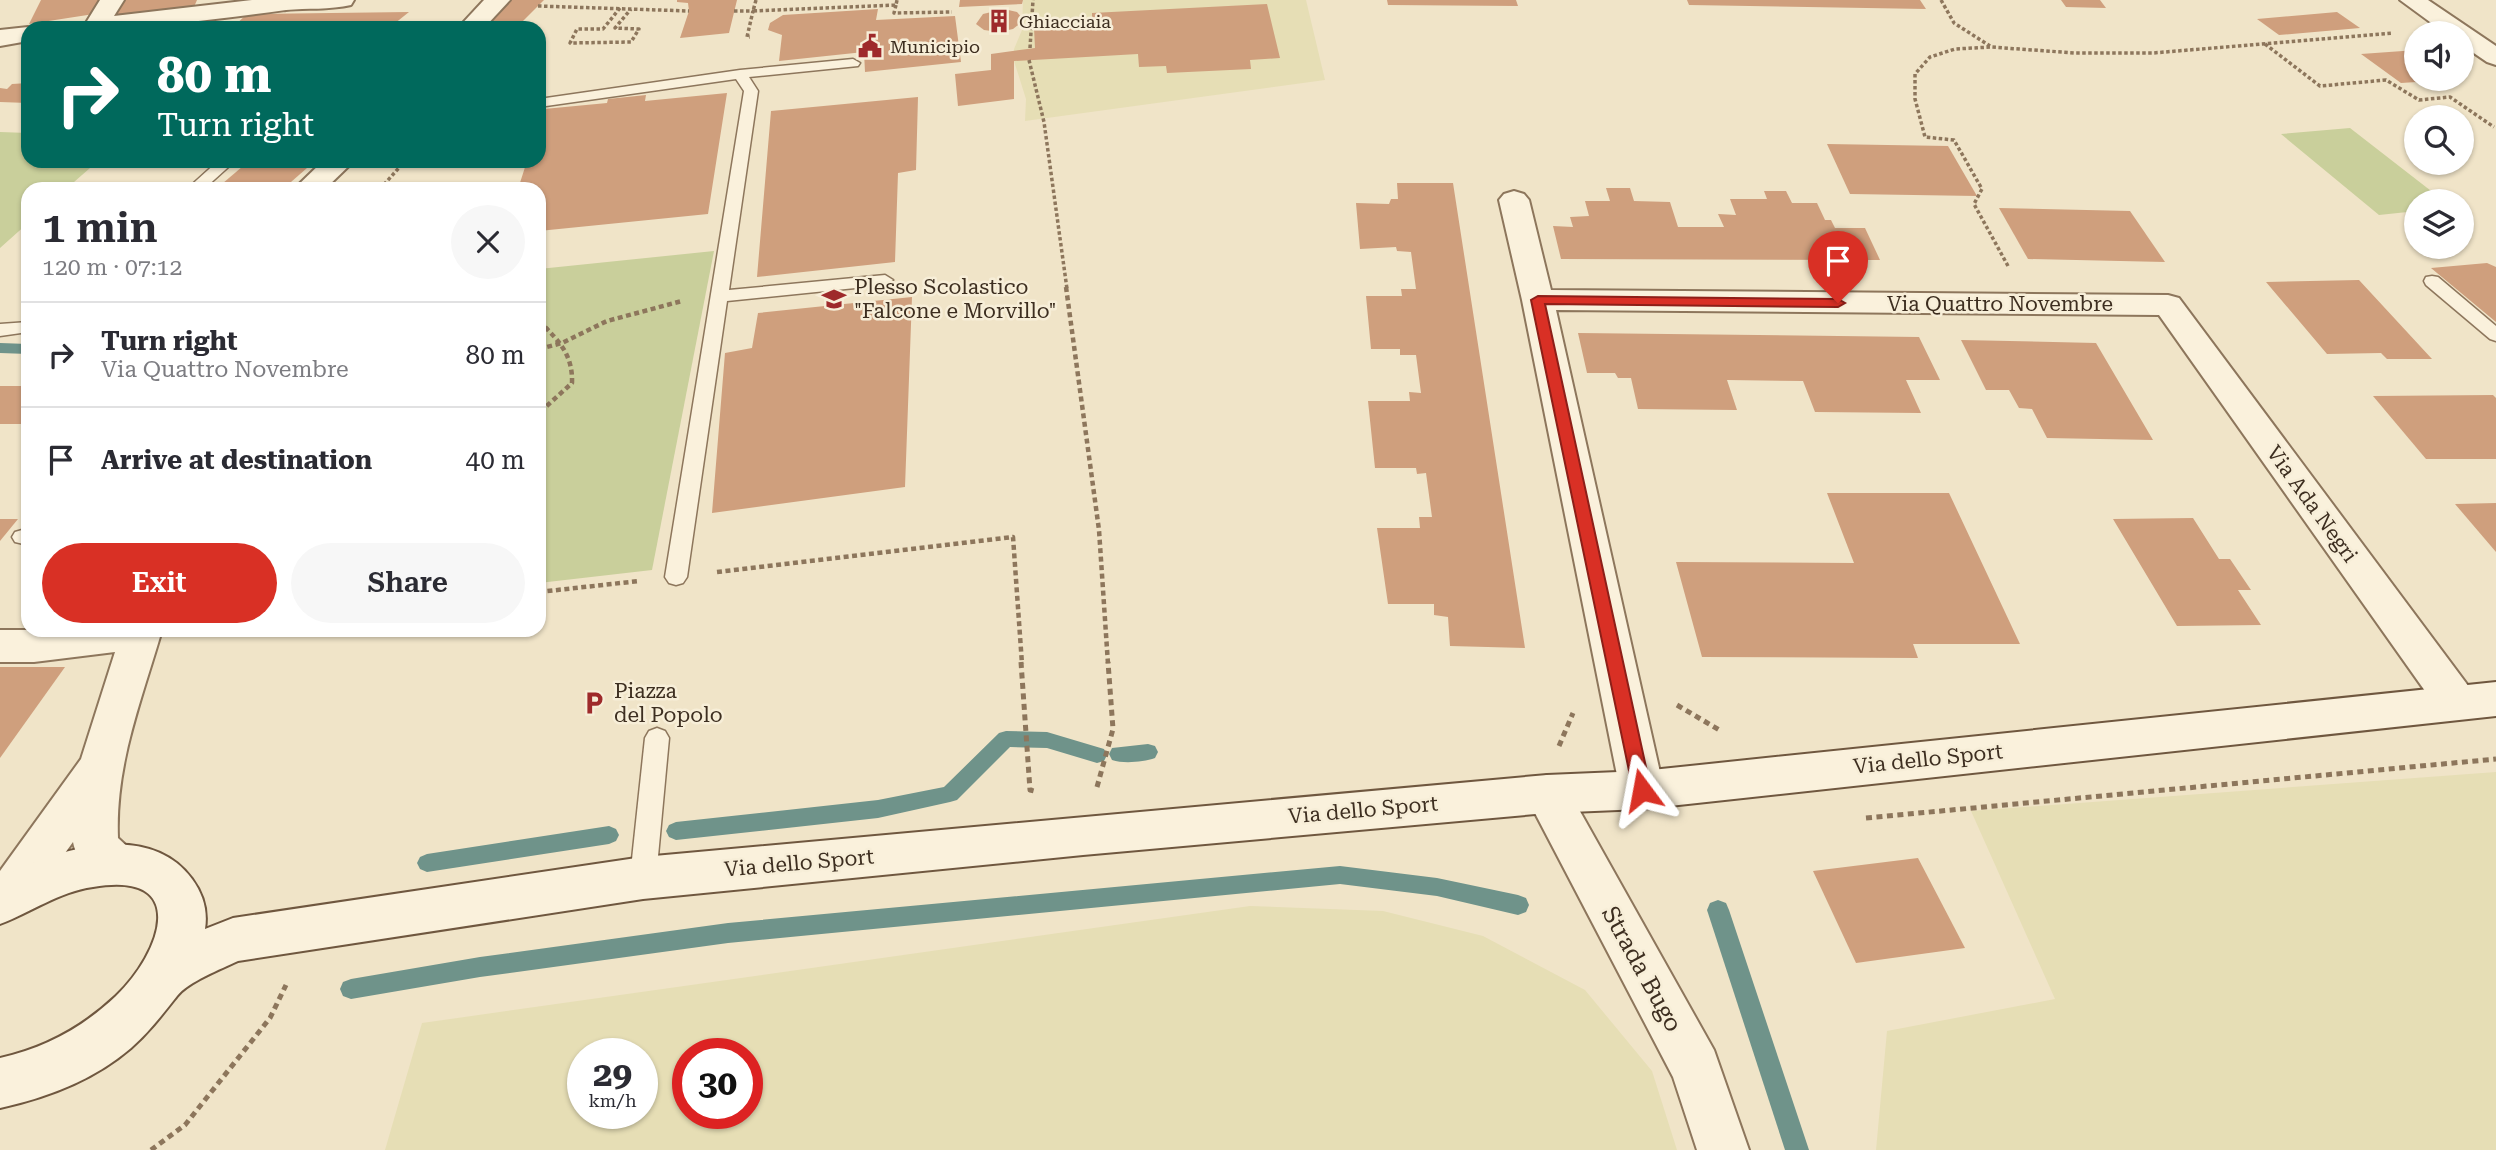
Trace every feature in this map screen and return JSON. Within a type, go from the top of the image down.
[{"type":"street","points":[[93,21],[112,0]]},
{"type":"street","points":[[137,21],[296,2],[342,0]]},
{"type":"street","points":[[477,21],[498,0]]},
{"type":"street","points":[[2412,0],[2443,21]]},
{"type":"street","points":[[0,38],[21,35]]},
{"type":"street","points":[[2474,42],[2496,57]]},
{"type":"street","points":[[316,182],[332,168]]},
{"type":"street","points":[[1514,200],[1538,300],[1642,790]]},
{"type":"street","name":"Via Quattro Novembre","points":[[1538,300],[2168,305]]},
{"type":"street","name":"Via Ada Negri","points":[[2168,305],[2476,701]]},
{"type":"street","points":[[27,641],[78,637]]},
{"type":"street","points":[[115,864],[96,846],[95,809],[100,767],[139,637]]},
{"type":"street","name":"Via dello Sport","points":[[163,977],[198,956],[233,940],[643,878],[1083,835],[1547,794],[1642,790],[2476,701]]},
{"type":"street","points":[[2,901],[39,859],[57,826],[100,767]]},
{"type":"street","name":"Strada Bugo","points":[[1547,794],[1696,1068],[1724,1150]]},
{"type":"street","points":[[0,1104],[19,1078],[74,1058],[130,1016],[163,977],[177,950],[183,924],[180,901],[167,880],[149,870],[115,864],[87,866],[60,874],[2,901]]},
{"type":"street","name":"Via dello Sport","points":[[181,932],[233,940]]},
{"type":"lane","points":[[546,102],[740,74],[853,63]]},
{"type":"lane","points":[[676,577],[751,91],[740,74]]},
{"type":"lane","points":[[203,182],[219,168]]},
{"type":"lane","points":[[721,296],[885,280]]},
{"type":"lane","points":[[2432,281],[2496,335]]},
{"type":"lane","points":[[0,330],[21,328]]},
{"type":"lane","points":[[643,878],[657,738]]},
{"type":"path","points":[[756,0],[753,11],[896,5]]},
{"type":"path","points":[[897,0],[894,13],[952,12]]},
{"type":"path","points":[[1030,48],[1033,0]]},
{"type":"path","points":[[1941,0],[1944,15],[1964,32],[1991,47]]},
{"type":"path","points":[[538,6],[689,11]]},
{"type":"path","points":[[620,8],[603,29],[577,29],[570,43],[631,42],[639,29],[615,28],[631,9]]},
{"type":"path","points":[[2029,304],[1973,204],[1982,189],[1954,139],[1924,137],[1915,99],[1915,74],[1930,57],[1955,48],[2153,53],[2404,35]]},
{"type":"path","points":[[2264,44],[2320,86],[2386,80],[2419,100],[2450,97],[2495,128]]},
{"type":"path","points":[[1029,60],[1044,122],[1099,530],[1114,729],[1083,835]]},
{"type":"path","points":[[386,182],[399,168]]},
{"type":"path","points":[[546,347],[562,343],[619,317],[668,303],[721,296]]},
{"type":"path","points":[[546,328],[562,343],[574,366],[572,383],[546,407]]},
{"type":"path","points":[[546,591],[1013,537],[1030,790]]},
{"type":"path","points":[[1861,818],[2496,759]]},
{"type":"path","points":[[151,1150],[185,1125],[270,1018],[312,927]]},
{"type":"shaded area","points":[[1023,0],[1306,0],[1325,80],[1025,121],[1026,99],[1014,61],[1014,49],[1022,30]]},
{"type":"shaded area","points":[[2496,772],[2496,1150],[1876,1150],[1887,1031],[2055,999],[1971,811]]},
{"type":"shaded area","points":[[1250,906],[1383,911],[1483,936],[1585,990],[1652,1071],[1677,1150],[385,1150],[422,1023]]},
{"type":"green space","points":[[2350,128],[2404,170],[2404,175],[2411,175],[2429,189],[2404,189],[2404,212],[2379,215],[2281,134]]},
{"type":"green space","points":[[0,132],[21,133],[21,168],[90,168],[74,182],[21,182],[21,229],[0,248]]},
{"type":"green space","points":[[714,251],[652,570],[546,582],[546,268]]},
{"type":"building","points":[[41,0],[102,0],[94,14],[30,21]]},
{"type":"building","points":[[121,0],[197,0],[193,9],[111,19]]},
{"type":"building","points":[[509,0],[544,0],[523,21],[486,21]]},
{"type":"building","points":[[677,0],[737,0],[729,33],[680,38],[689,11],[688,3]]},
{"type":"building","points":[[960,0],[1023,0],[1022,4],[959,7]]},
{"type":"building","points":[[1387,0],[1516,0],[1518,6],[1388,5]]},
{"type":"building","points":[[1687,0],[1920,0],[1926,9],[1689,5]]},
{"type":"building","points":[[2061,0],[2100,0],[2106,8],[2066,7]]},
{"type":"building","points":[[1267,4],[1280,58],[1250,60],[1251,69],[1167,73],[1166,66],[1139,67],[1138,54],[1014,61],[1014,99],[958,106],[955,74],[991,70],[991,54],[1035,48],[1034,28],[1092,26],[1092,13]]},
{"type":"building","name":"Municipio","points":[[878,9],[876,20],[955,16],[961,62],[865,72],[864,52],[779,61],[782,35],[768,30],[770,23],[783,15]]},
{"type":"building","name":"Ghiacciaia","points":[[1004,9],[1017,12],[1023,19],[1022,22],[1013,29],[999,32],[984,30],[976,24],[983,14]]},
{"type":"building","points":[[409,12],[398,21],[240,21],[247,14]]},
{"type":"building","points":[[2337,12],[2360,28],[2279,35],[2257,19]]},
{"type":"building","points":[[2404,51],[2404,83],[2401,83],[2361,54]]},
{"type":"building","points":[[21,83],[21,103],[0,102],[0,88],[7,89],[12,84]]},
{"type":"building","points":[[727,93],[708,214],[546,230],[546,182],[520,182],[525,168],[546,168],[546,109],[607,103],[608,99],[646,95],[645,101]]},
{"type":"building","points":[[918,97],[916,170],[898,173],[895,262],[757,277],[771,111]]},
{"type":"building","points":[[1827,144],[1948,146],[1977,196],[1850,194]]},
{"type":"building","points":[[241,168],[307,168],[291,182],[224,182]]},
{"type":"building","points":[[1397,183],[1453,183],[1525,648],[1450,646],[1448,617],[1434,615],[1434,604],[1388,604],[1377,528],[1420,528],[1419,517],[1432,517],[1426,473],[1417,474],[1416,468],[1375,468],[1368,401],[1410,401],[1409,392],[1421,393],[1416,355],[1400,355],[1400,349],[1371,349],[1366,296],[1402,296],[1401,289],[1416,289],[1411,252],[1397,251],[1396,247],[1360,249],[1356,203],[1389,204],[1391,199],[1398,199]]},
{"type":"building","points":[[1606,188],[1630,188],[1634,201],[1670,202],[1678,227],[1724,227],[1718,214],[1736,215],[1730,199],[1767,199],[1764,191],[1786,191],[1792,203],[1817,203],[1825,220],[1831,220],[1835,228],[1865,228],[1880,260],[1561,259],[1553,226],[1573,227],[1570,217],[1589,216],[1585,201],[1610,201]]},
{"type":"building","points":[[1999,208],[2130,211],[2165,262],[2028,259]]},
{"type":"building","points":[[2487,263],[2496,267],[2496,322],[2431,268]]},
{"type":"building","points":[[2359,280],[2432,359],[2387,359],[2381,353],[2327,354],[2266,282]]},
{"type":"building","points":[[912,297],[905,487],[712,513],[725,353],[752,348],[758,313]]},
{"type":"building","points":[[1578,333],[1919,337],[1940,380],[1906,380],[1921,413],[1815,412],[1803,381],[1727,380],[1737,410],[1638,409],[1631,378],[1618,378],[1615,373],[1587,373]]},
{"type":"building","points":[[1961,340],[2096,343],[2153,440],[2047,438],[2032,409],[2019,408],[2009,390],[1986,390]]},
{"type":"building","points":[[0,386],[21,386],[21,424],[0,424]]},
{"type":"building","points":[[2493,395],[2496,398],[2496,459],[2426,459],[2373,396]]},
{"type":"building","points":[[1827,493],[1949,493],[2020,644],[1913,644],[1918,658],[1702,657],[1676,562],[1854,563]]},
{"type":"building","points":[[2496,503],[2496,552],[2455,504]]},
{"type":"building","points":[[2193,518],[2219,559],[2230,559],[2251,590],[2238,590],[2261,625],[2177,626],[2113,519]]},
{"type":"building","points":[[0,519],[18,519],[0,541]]},
{"type":"building","points":[[0,667],[65,667],[0,758]]},
{"type":"building","points":[[1918,858],[1965,948],[1856,963],[1813,871]]},
{"type":"waterway","points":[[0,348],[21,349]]},
{"type":"waterway","points":[[676,831],[878,809],[950,794],[1006,739],[1047,740],[1097,755]]},
{"type":"waterway","points":[[1119,754],[1148,752]]},
{"type":"waterway","points":[[427,863],[609,835]]},
{"type":"waterway","points":[[351,989],[480,967],[728,933],[1340,875],[1437,887],[1518,905]]},
{"type":"waterway","points":[[1718,910],[1797,1150]]},
{"type":"place","name":"Ghiacciaia","points":[[999,21]]},
{"type":"place","name":"Municipio","points":[[870,46]]},
{"type":"place","name":"Plesso Scolastico \"Falcone e Morvillo\"","points":[[834,299]]},
{"type":"place","name":"Piazza del Popolo","points":[[594,703]]},
{"type":"route","points":[[1642,790],[1538,300],[1838,303]]}]
